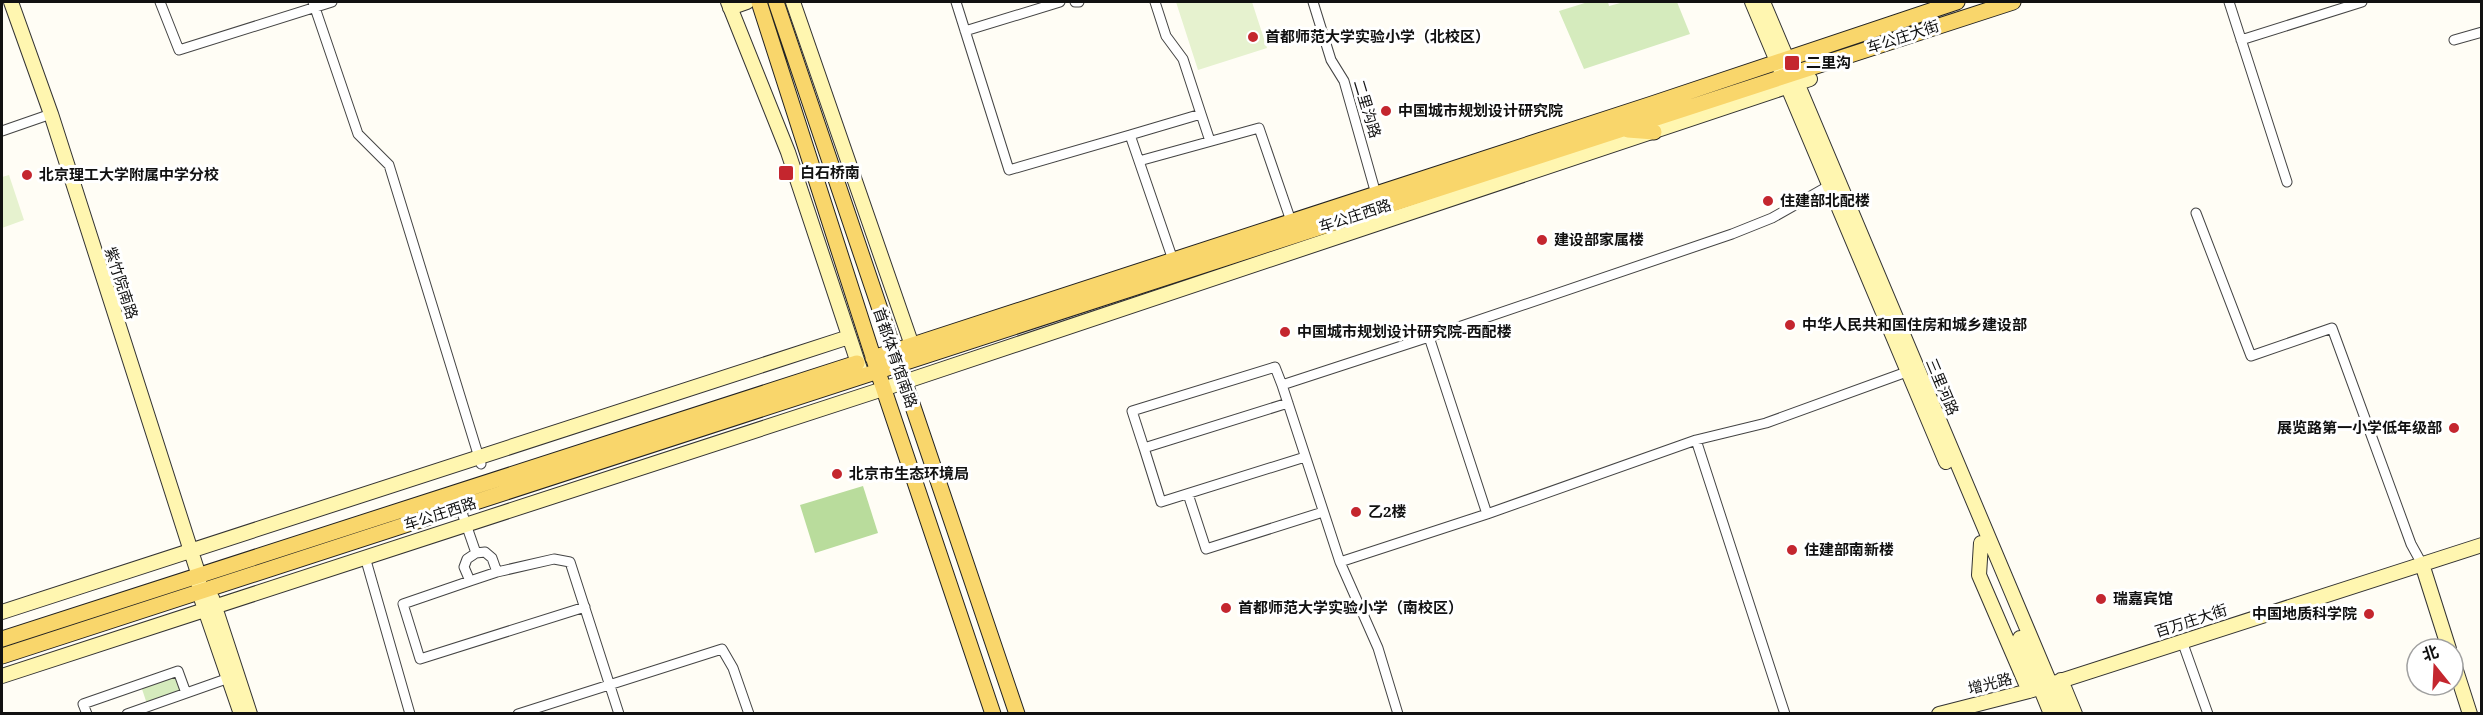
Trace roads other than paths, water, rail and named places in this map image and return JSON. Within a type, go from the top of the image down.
[{"type":"main road","name":"首都体育馆南路","points":[[759,2],[875,365],[993,714]]},
{"type":"main road","name":"首都体育馆南路","points":[[776,2],[1017,714]]},
{"type":"main road","name":"车公庄大街","points":[[1792,74],[1956,2]]},
{"type":"main road","name":"车公庄大街","points":[[1792,74],[2013,2]]},
{"type":"main road","name":"车公庄西路","points":[[915,352],[1173,260],[1376,194],[1792,74]]},
{"type":"main road","name":"车公庄西路","points":[[2,639],[199,576],[458,500],[896,358],[1792,74]]},
{"type":"main road","points":[[1622,129],[1654,132]]},
{"type":"main road","name":"车公庄西路","points":[[2,656],[204,590],[458,500]]},
{"type":"street","name":"紫竹院南路","points":[[10,2],[51,114],[199,576],[250,714]]},
{"type":"street","points":[[160,2],[179,50],[216,40],[314,4],[332,2]]},
{"type":"street","points":[[747,2],[729,5],[788,152],[860,370]]},
{"type":"street","name":"首都体育馆南路","points":[[793,2],[915,352]]},
{"type":"street","points":[[956,2],[1009,170],[1201,114]]},
{"type":"street","points":[[965,31],[1060,2]]},
{"type":"street","points":[[1155,2],[1166,36],[1183,59],[1210,141]]},
{"type":"street","name":"二里沟路","points":[[1313,2],[1331,60],[1344,81],[1376,194]]},
{"type":"street","name":"三里河路","points":[[1752,2],[1792,74]]},
{"type":"street","name":"三里河路","points":[[1763,2],[1907,372],[2045,685],[2063,714]]},
{"type":"street","points":[[2229,2],[2287,182]]},
{"type":"street","points":[[2241,40],[2362,2]]},
{"type":"street","points":[[314,4],[358,134],[388,165],[480,461]]},
{"type":"street","points":[[2454,40],[2481,32]]},
{"type":"street","points":[[2,676],[883,389],[1654,132],[1792,74]]},
{"type":"street","points":[[2,131],[51,114]]},
{"type":"street","points":[[1139,161],[1258,128],[1291,221]]},
{"type":"street","points":[[1130,135],[1173,260]]},
{"type":"street","points":[[1282,385],[1732,234],[1772,218],[1834,183]]},
{"type":"street","points":[[2196,213],[2251,356],[2332,328],[2411,544],[2422,564],[2445,637]]},
{"type":"street","points":[[2,612],[480,461],[849,337]]},
{"type":"street","points":[[1429,337],[1487,514]]},
{"type":"street","points":[[1305,457],[1161,502],[1132,411],[1275,367],[1282,385],[1340,562],[1378,648],[1398,714]]},
{"type":"street","points":[[1340,562],[1487,514],[1696,440],[1766,423],[1907,372]]},
{"type":"street","name":"三里河路","points":[[1907,372],[2045,685],[2051,714]]},
{"type":"street","points":[[1144,448],[1288,403]]},
{"type":"street","points":[[1696,440],[1785,714]]},
{"type":"street","points":[[1188,494],[1206,549],[1323,512]]},
{"type":"street","points":[[458,500],[476,553]]},
{"type":"street","name":"百万庄大街","points":[[2045,685],[2481,545]]},
{"type":"street","points":[[470,581],[464,567],[467,559],[476,553],[485,552],[492,558],[497,572]]},
{"type":"street","points":[[365,557],[410,714]]},
{"type":"street","points":[[585,607],[420,659],[403,604],[497,572],[554,559],[570,562],[585,607],[610,682],[619,714]]},
{"type":"street","name":"紫竹院南路","points":[[210,608],[241,714]]},
{"type":"street","points":[[2182,641],[2208,714]]},
{"type":"street","points":[[518,714],[610,682],[722,649],[733,668],[749,714]]},
{"type":"street","points":[[87,714],[83,704],[178,671],[186,693]]},
{"type":"street","points":[[127,714],[229,678]]},
{"type":"street","points":[[2045,685],[2075,714]]},
{"type":"street","name":"增光路","points":[[1939,714],[2045,685]]},
{"type":"street","points":[[2465,697],[2470,714]]},
{"type":"place","name":"首都师范大学实验小学（北校区）","points":[[1253,37]]},
{"type":"place","name":"二里沟","points":[[1792,63]]},
{"type":"place","name":"中国城市规划设计研究院","points":[[1386,111]]},
{"type":"place","name":"白石桥南","points":[[786,173]]},
{"type":"place","name":"北京理工大学附属中学分校","points":[[27,175]]},
{"type":"place","name":"住建部北配楼","points":[[1768,201]]},
{"type":"place","name":"建设部家属楼","points":[[1542,240]]},
{"type":"place","name":"中华人民共和国住房和城乡建设部","points":[[1790,325]]},
{"type":"place","name":"中国城市规划设计研究院-西配楼","points":[[1285,332]]},
{"type":"place","name":"展览路第一小学低年级部","points":[[2454,428]]},
{"type":"place","name":"北京市生态环境局","points":[[837,474]]},
{"type":"place","name":"乙2楼","points":[[1356,512]]},
{"type":"place","name":"住建部南新楼","points":[[1792,550]]},
{"type":"place","name":"瑞嘉宾馆","points":[[2101,599]]},
{"type":"place","name":"首都师范大学实验小学（南校区）","points":[[1226,608]]},
{"type":"place","name":"中国地质科学院","points":[[2369,614]]}]
